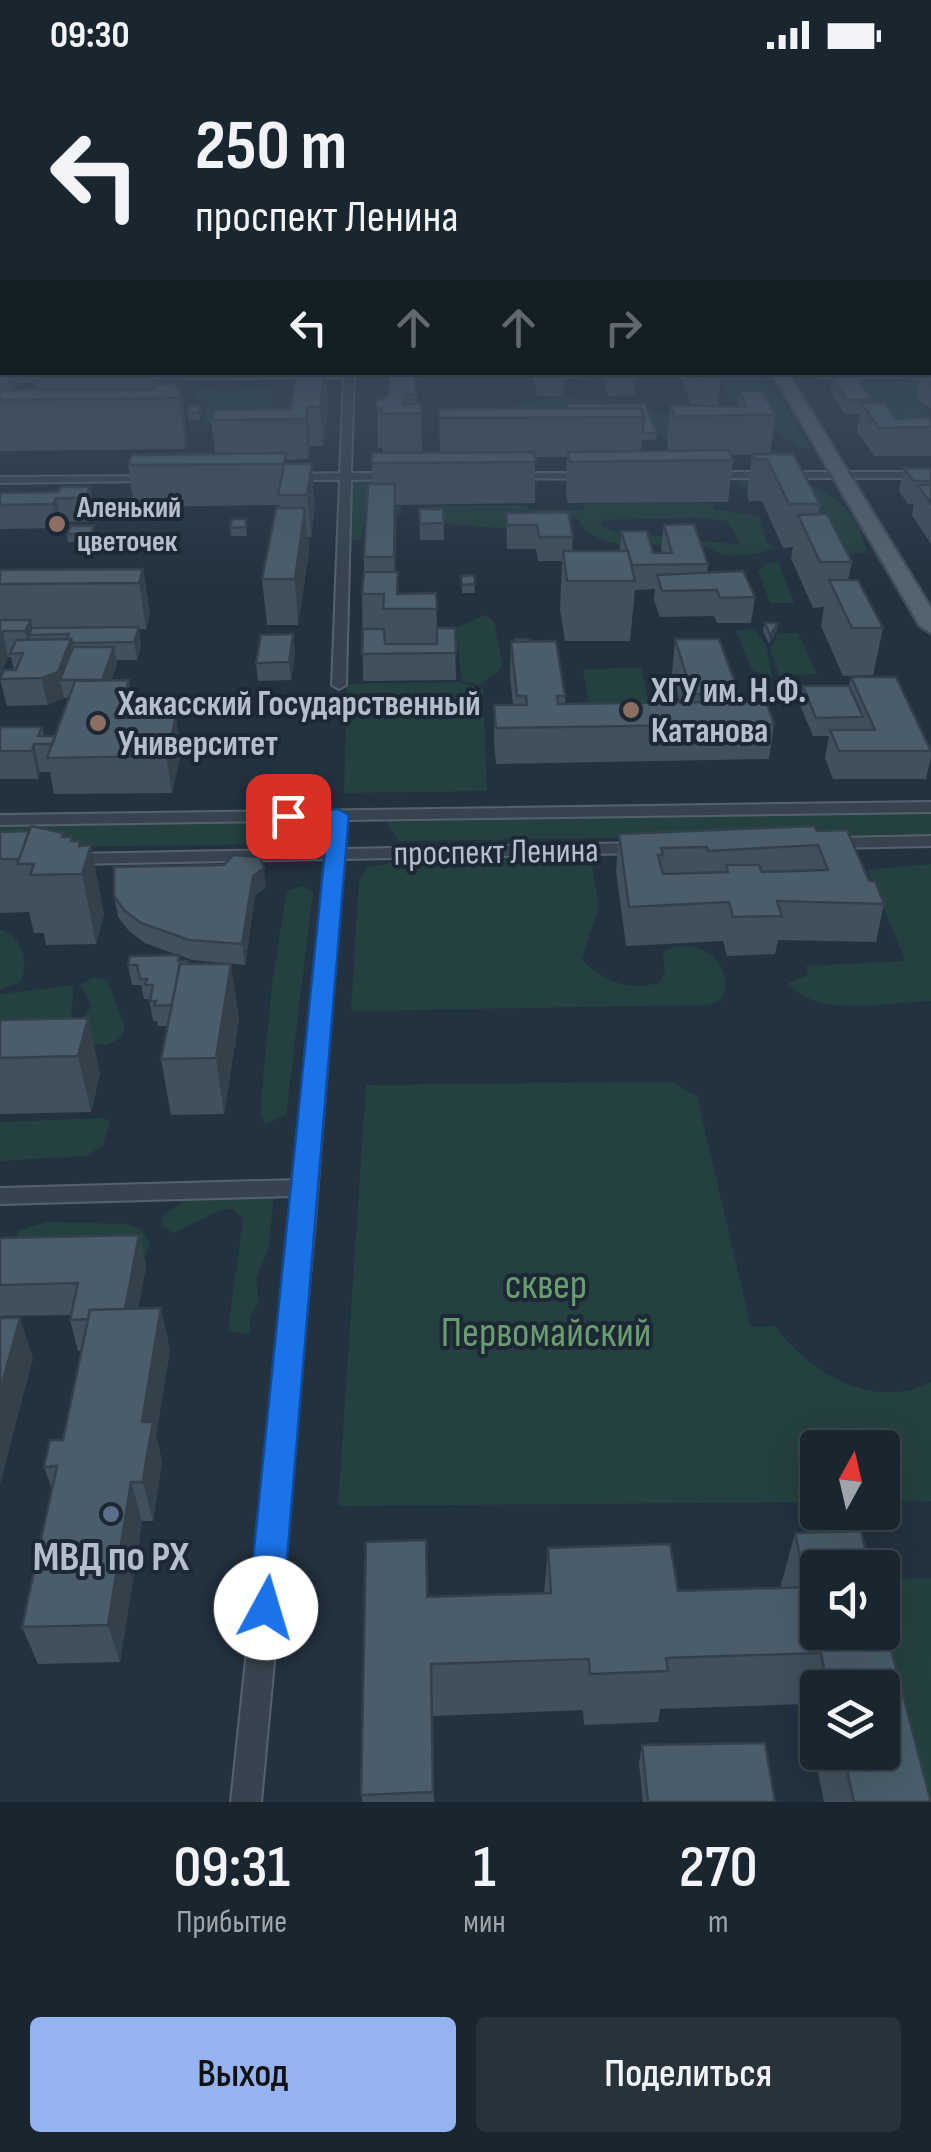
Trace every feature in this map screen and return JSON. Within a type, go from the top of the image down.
[{"type":"main road","points":[[807,418],[931,626]]},
{"type":"street","points":[[338,684],[347,418]]},
{"type":"street","points":[[692,475],[931,475]]},
{"type":"street","points":[[270,477],[413,476]]},
{"type":"street","points":[[500,476],[612,476]]},
{"type":"street","points":[[0,480],[175,478]]},
{"type":"street","name":"проспект Ленина","points":[[0,820],[931,807]]},
{"type":"street","points":[[246,1802],[338,815]]},
{"type":"street","points":[[812,844],[931,841]]},
{"type":"street","name":"проспект Ленина","points":[[57,860],[656,847]]},
{"type":"street","points":[[0,1196],[306,1188]]},
{"type":"green space","points":[[205,418],[231,418],[230,422],[204,423]]},
{"type":"green space","points":[[557,418],[791,418],[812,449],[800,448],[773,429],[672,440],[646,429]]},
{"type":"green space","points":[[886,418],[916,418],[889,423]]},
{"type":"green space","points":[[732,476],[777,478],[817,488],[848,511],[867,553],[846,553],[780,489],[739,486]]},
{"type":"green space","points":[[537,477],[539,484],[532,488],[377,488],[366,493],[365,505],[400,506],[403,513],[363,523],[362,539],[347,541],[351,479]]},
{"type":"green space","points":[[714,503],[714,509],[759,516],[767,543],[776,547],[749,555],[728,555],[700,545],[616,544],[587,531],[577,518],[526,530],[428,523],[419,515],[427,506],[523,505],[532,510],[585,510],[584,504]],"holes":[[[602,520],[727,521],[741,545],[613,531],[601,525]]]},
{"type":"green space","points":[[767,563],[779,563],[794,603],[770,603],[758,571]]},
{"type":"green space","points":[[484,615],[494,621],[503,667],[480,685],[462,681],[458,648],[445,648],[443,638],[456,638],[454,629]]},
{"type":"green space","points":[[754,628],[766,645],[772,678],[752,670],[736,631]]},
{"type":"green space","points":[[778,633],[798,633],[817,674],[779,675],[770,650]]},
{"type":"green space","points":[[641,668],[655,727],[593,727],[583,669]]},
{"type":"green space","points":[[457,682],[483,689],[487,791],[344,793],[347,684]]},
{"type":"green space","points":[[931,812],[931,834],[399,841],[386,822]]},
{"type":"green space","points":[[275,822],[268,844],[0,848],[0,827]]},
{"type":"green space","points":[[584,855],[591,860],[599,906],[582,959],[607,979],[637,986],[659,983],[665,973],[663,952],[676,947],[701,949],[711,955],[724,974],[721,1000],[708,1005],[351,1011],[359,880],[367,868],[420,857]]},
{"type":"green space","points":[[931,864],[931,1001],[835,1005],[801,994],[788,983],[808,975],[806,966],[906,961],[867,870]]},
{"type":"green space","points":[[303,886],[313,892],[286,1115],[265,1124],[260,1113],[272,983],[288,890]]},
{"type":"green space","points":[[0,929],[19,944],[24,967],[20,983],[0,989]]},
{"type":"green space","points":[[93,977],[108,981],[125,1028],[112,1043],[94,1044],[81,1039],[77,1025],[92,1006],[80,985]]},
{"type":"green space","points":[[74,985],[68,1052],[0,1054],[0,994]]},
{"type":"green space","name":"сквер Первомайский","points":[[672,1082],[697,1096],[751,1327],[775,1326],[824,1372],[865,1390],[909,1390],[931,1382],[931,1501],[900,1501],[900,1430],[800,1430],[800,1502],[338,1506],[366,1085]]},
{"type":"green space","points":[[104,1118],[110,1122],[103,1146],[85,1156],[0,1161],[0,1122]]},
{"type":"green space","points":[[265,1191],[274,1197],[268,1250],[256,1278],[259,1302],[250,1316],[250,1334],[228,1331],[243,1219],[233,1209],[221,1210],[173,1233],[162,1225],[163,1215],[192,1196]]},
{"type":"green space","points":[[48,1222],[126,1224],[141,1229],[150,1245],[145,1256],[134,1259],[13,1244],[19,1230]]},
{"type":"green space","points":[[931,1578],[931,1798],[926,1798],[900,1689],[900,1670],[896,1670],[891,1650],[900,1650],[900,1579]]},
{"type":"building","points":[[212,418],[306,418],[306,419]]},
{"type":"building","points":[[644,418],[651,418],[657,433],[643,433]]},
{"type":"building","points":[[872,418],[931,418],[931,427],[879,428]]},
{"type":"building","points":[[729,450],[733,460],[570,462],[567,452]]},
{"type":"building","points":[[534,452],[536,462],[372,463],[372,453]]},
{"type":"building","points":[[286,453],[284,464],[128,465],[132,455]]},
{"type":"building","points":[[752,454],[793,454],[820,504],[789,504],[767,459],[754,459]]},
{"type":"building","points":[[284,464],[312,464],[307,495],[278,495]]},
{"type":"building","points":[[904,468],[931,468],[931,481],[913,481]]},
{"type":"building","points":[[368,484],[395,484],[394,557],[364,557]]},
{"type":"building","points":[[918,485],[931,485],[931,504]]},
{"type":"building","points":[[61,487],[90,487],[85,498],[56,498],[53,504],[0,505],[0,493],[58,492]]},
{"type":"building","points":[[276,508],[305,508],[295,579],[262,579]]},
{"type":"building","points":[[419,509],[443,509],[444,523],[420,524]]},
{"type":"building","points":[[568,512],[573,537],[539,537],[537,525],[507,525],[506,513]]},
{"type":"building","points":[[827,514],[852,562],[820,562],[798,515]]},
{"type":"building","points":[[232,519],[246,519],[246,527],[230,528]]},
{"type":"building","points":[[694,524],[708,564],[632,565],[621,531],[647,531],[653,553],[672,553],[664,525]]},
{"type":"building","points":[[71,526],[94,526],[91,534],[67,534]]},
{"type":"building","points":[[563,551],[628,551],[635,581],[567,581]]},
{"type":"building","points":[[143,569],[139,583],[0,584],[0,570]]},
{"type":"building","points":[[743,571],[755,597],[720,598],[717,590],[662,591],[657,575]]},
{"type":"building","points":[[364,572],[398,572],[397,594],[436,593],[437,609],[383,609],[384,594],[362,594]]},
{"type":"building","points":[[474,575],[475,584],[462,585],[461,576]]},
{"type":"building","points":[[829,580],[858,580],[883,628],[852,628]]},
{"type":"building","points":[[0,620],[31,620],[25,631],[3,631],[0,637]]},
{"type":"building","points":[[765,623],[778,623],[770,635]]},
{"type":"building","points":[[139,627],[134,642],[72,643],[67,639],[69,634],[29,635],[32,628]]},
{"type":"building","points":[[437,628],[455,628],[456,653],[362,654],[363,629],[384,629],[385,644],[437,644]]},
{"type":"building","points":[[293,634],[289,662],[256,663],[261,635]]},
{"type":"building","points":[[71,639],[58,672],[42,678],[0,679],[4,670],[16,670],[23,653],[10,654],[16,640]]},
{"type":"building","points":[[675,639],[719,639],[739,693],[730,693],[733,702],[766,701],[774,724],[496,728],[494,705],[527,705],[526,696],[517,696],[511,642],[556,641],[565,696],[557,696],[558,704],[704,702],[701,694],[692,694]]},
{"type":"building","points":[[73,647],[114,647],[102,680],[60,680]]},
{"type":"building","points":[[851,677],[896,677],[931,751],[839,751],[830,730],[875,730]]},
{"type":"building","points":[[129,680],[117,718],[176,717],[166,756],[47,758],[75,681]]},
{"type":"building","points":[[803,686],[849,686],[863,717],[816,718]]},
{"type":"building","points":[[0,727],[42,727],[38,736],[55,736],[52,744],[34,744],[32,751],[0,751]]},
{"type":"building","points":[[31,826],[63,833],[62,837],[80,841],[79,846],[91,845],[82,874],[30,875],[34,864],[17,864]]},
{"type":"building","points":[[814,826],[817,831],[847,830],[869,881],[875,881],[884,904],[777,901],[782,916],[733,917],[729,902],[629,907],[619,834]],"holes":[[[818,845],[828,870],[762,872],[759,865],[726,865],[728,872],[663,874],[658,855],[663,855],[661,848],[707,847],[708,851]]]},
{"type":"building","points":[[29,831],[19,859],[0,859],[0,832]]},
{"type":"building","points":[[233,855],[260,857],[264,868],[253,876],[242,944],[189,940],[141,923],[114,896],[114,867],[224,865]]},
{"type":"building","points":[[179,955],[178,961],[188,961],[180,964],[172,1005],[154,1006],[156,1001],[150,1001],[153,985],[145,985],[147,979],[140,979],[137,965],[128,965],[130,956]]},
{"type":"building","points":[[180,964],[231,964],[216,1058],[161,1059]]},
{"type":"building","points":[[88,1018],[78,1056],[0,1058],[0,1020]]},
{"type":"building","points":[[139,1235],[125,1309],[90,1310],[88,1319],[70,1320],[78,1283],[0,1285],[0,1238]]},
{"type":"building","name":"МВД по РХ","points":[[161,1308],[142,1422],[153,1422],[143,1482],[131,1482],[108,1625],[22,1627],[57,1466],[44,1467],[50,1440],[63,1440],[90,1310]]},
{"type":"building","points":[[0,1318],[20,1318],[0,1391]]},
{"type":"building","points":[[861,1531],[866,1550],[800,1550],[800,1556],[795,1533]]},
{"type":"building","points":[[426,1540],[427,1597],[551,1593],[548,1548],[670,1544],[678,1591],[800,1587],[800,1650],[891,1650],[896,1670],[824,1670],[821,1653],[666,1658],[668,1671],[590,1674],[589,1659],[431,1664],[433,1792],[361,1795],[366,1542]]},
{"type":"building","points":[[900,1684],[931,1802],[854,1802],[847,1770],[900,1770]]},
{"type":"building","points":[[765,1743],[775,1802],[648,1802],[642,1745]]},
{"type":"place","name":"Аленький цветочек","points":[[57,524]]},
{"type":"place","name":"ХГУ им. Н.Ф. Катанова","points":[[631,710]]},
{"type":"place","name":"Хакасский Государственный Университет","points":[[98,723]]},
{"type":"place","name":"МВД по РХ","points":[[111,1514]]},
{"type":"route","points":[[266,1608],[338,815],[288,816]]}]
